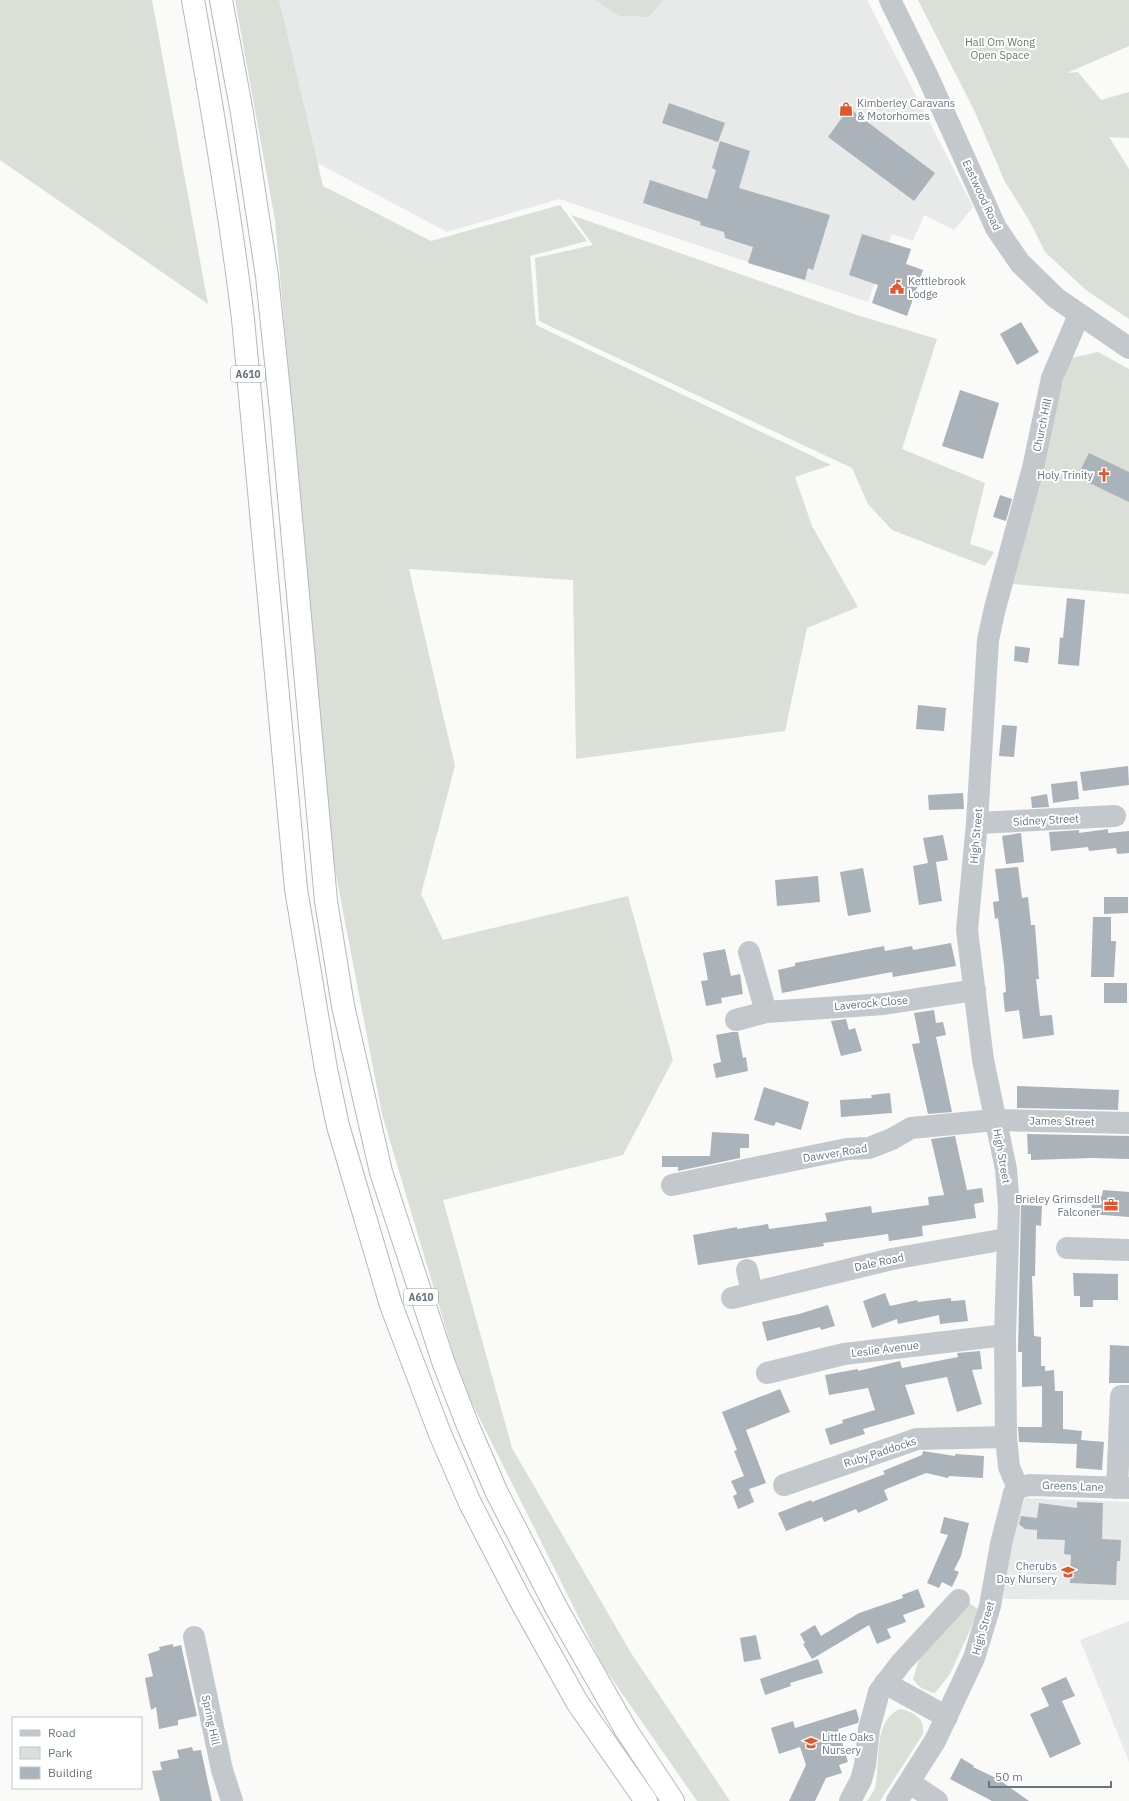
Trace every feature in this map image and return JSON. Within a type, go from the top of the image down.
[{"type":"highway","name":"A610","points":[[193,0],[233,234],[242,311],[296,889],[326,1069],[338,1126],[391,1305],[440,1434],[470,1504],[518,1596],[577,1702],[646,1801]]},
{"type":"highway","name":"A610","points":[[221,0],[242,113],[267,276],[282,420],[326,901],[343,1006],[380,1172],[444,1364],[497,1493],[557,1609],[626,1730],[673,1801]]},
{"type":"street","name":"Eastwood Road","points":[[890,0],[924,68],[996,228],[1030,274],[1056,298],[1129,348]]},
{"type":"street","name":"Church Hill","points":[[995,608],[1033,468],[1052,378],[1079,315]]},
{"type":"street","name":"High Street","points":[[897,1801],[910,1783],[947,1718],[974,1658],[990,1606],[1011,1499],[1018,1488],[1009,1467],[1006,1437],[1005,1336],[1006,1239],[1008,1207],[1006,1169],[982,1060],[967,930],[977,823],[988,640],[995,608]]},
{"type":"street","name":"Sidney Street","points":[[977,823],[1115,816]]},
{"type":"street","points":[[749,952],[766,1012]]},
{"type":"street","name":"Laverock Close","points":[[736,1020],[766,1012],[884,1004],[975,990]]},
{"type":"street","name":"James Street","points":[[995,1120],[1068,1120],[1129,1123]]},
{"type":"street","name":"Dawver Road","points":[[672,1185],[847,1149],[869,1148],[892,1139],[911,1128],[995,1120]]},
{"type":"street","name":"Dale Road","points":[[747,1270],[742,1295],[892,1258],[1006,1239]]},
{"type":"street","points":[[1067,1248],[1129,1250]]},
{"type":"street","name":"Leslie Avenue","points":[[767,1373],[844,1354],[1005,1336]]},
{"type":"street","points":[[1123,1488],[1121,1396],[1129,1396]]},
{"type":"street","name":"Ruby Paddocks","points":[[796,1474],[917,1439],[1006,1437]]},
{"type":"street","name":"Greens Lane","points":[[1018,1488],[1029,1485],[1123,1488]]},
{"type":"street","points":[[850,1801],[861,1780],[865,1765],[869,1729],[879,1692],[885,1683],[959,1600]]},
{"type":"street","name":"Spring Hill","points":[[194,1637],[222,1770],[232,1801]]},
{"type":"street","points":[[885,1683],[947,1718]]},
{"type":"street","points":[[910,1783],[937,1801]]},
{"type":"shaded area","points":[[279,0],[595,0],[619,16],[649,17],[664,0],[867,0],[973,207],[954,230],[924,215],[913,241],[892,234],[868,302],[559,199],[447,232],[304,156]]},
{"type":"shaded area","name":"Cherubs Day Nursery","points":[[1025,1498],[1129,1502],[1129,1600],[1003,1599],[1010,1546]]},
{"type":"shaded area","points":[[1129,1621],[1129,1762],[1080,1640]]},
{"type":"green space","points":[[0,0],[152,0],[208,304],[0,160]]},
{"type":"green space","points":[[235,0],[279,0],[323,186],[431,241],[560,205],[587,241],[530,256],[536,325],[831,465],[795,477],[812,526],[858,607],[807,628],[785,731],[576,759],[573,580],[409,569],[455,766],[421,894],[443,940],[628,896],[673,1060],[623,1155],[443,1200],[512,1448],[631,1653],[730,1801],[697,1801],[603,1666],[462,1383],[382,1114],[331,849],[275,220]]},
{"type":"green space","points":[[595,0],[664,0],[649,17],[619,16]]},
{"type":"green space","name":"Hall Om Wong Open Space","points":[[918,0],[1129,0],[1129,46],[1067,73],[1078,72],[1101,100],[1129,92],[1129,138],[1109,137],[1129,169],[1129,319],[1086,290],[1045,252],[1029,220],[1005,182],[975,112]]},
{"type":"green space","points":[[571,215],[857,315],[937,339],[902,449],[985,483],[970,544],[994,552],[985,566],[892,530],[868,504],[852,468],[539,321],[535,258],[593,245]]},
{"type":"green space","points":[[1098,352],[1129,369],[1129,594],[1013,584],[1058,396],[1071,358]]},
{"type":"green space","points":[[968,1602],[979,1610],[950,1674],[935,1693],[925,1690],[913,1679],[920,1656]]},
{"type":"green space","points":[[900,1709],[910,1712],[918,1717],[922,1724],[923,1734],[880,1801],[867,1801],[875,1788],[881,1733],[885,1723],[891,1715]]},
{"type":"building","points":[[669,103],[725,123],[718,142],[662,123]]},
{"type":"building","points":[[849,108],[935,173],[914,201],[828,137]]},
{"type":"building","points":[[720,141],[750,151],[739,188],[830,215],[813,270],[808,268],[805,280],[748,263],[753,247],[725,238],[724,232],[700,225],[701,222],[643,203],[650,180],[707,199],[716,170],[712,168]]},
{"type":"building","name":"Kettlebrook Lodge","points":[[862,234],[911,249],[906,264],[923,270],[907,316],[872,303],[878,285],[849,275]]},
{"type":"building","points":[[1021,322],[1039,352],[1017,365],[1000,334]]},
{"type":"building","points":[[960,390],[999,403],[983,459],[942,446]]},
{"type":"building","name":"Holy Trinity","points":[[1089,453],[1129,472],[1129,502],[1077,477]]},
{"type":"building","points":[[1000,495],[1012,499],[1006,521],[993,517]]},
{"type":"building","points":[[1067,598],[1085,600],[1079,666],[1058,664],[1060,637],[1063,638]]},
{"type":"building","points":[[1015,646],[1030,648],[1028,663],[1014,661]]},
{"type":"building","points":[[918,705],[946,708],[944,731],[916,729]]},
{"type":"building","points":[[1002,725],[1017,726],[1014,757],[999,756]]},
{"type":"building","points":[[1128,766],[1129,785],[1083,791],[1080,772]]},
{"type":"building","points":[[1077,781],[1079,799],[1053,803],[1051,784]]},
{"type":"building","points":[[963,793],[964,809],[929,810],[928,795]]},
{"type":"building","points":[[1047,794],[1049,807],[1032,808],[1031,797]]},
{"type":"building","points":[[1108,829],[1108,833],[1129,831],[1129,853],[1117,854],[1116,848],[1089,851],[1088,847],[1051,851],[1049,832],[1079,830],[1079,833]]},
{"type":"building","points":[[1021,833],[1024,862],[1006,864],[1002,836]]},
{"type":"building","points":[[943,835],[948,860],[936,862],[942,901],[919,905],[913,866],[928,863],[923,838]]},
{"type":"building","points":[[1018,867],[1022,898],[1028,897],[1031,925],[1035,925],[1039,979],[1036,979],[1040,1016],[1052,1015],[1054,1035],[1023,1039],[1019,1010],[1005,1012],[1003,993],[1006,992],[1004,965],[998,918],[995,919],[993,902],[999,901],[995,869]]},
{"type":"building","points":[[863,868],[871,912],[848,916],[840,872]]},
{"type":"building","points":[[818,876],[820,902],[777,906],[775,880]]},
{"type":"building","points":[[1104,897],[1128,897],[1128,913],[1104,914]]},
{"type":"building","points":[[1093,917],[1111,917],[1111,941],[1116,941],[1114,977],[1091,977]]},
{"type":"building","points":[[951,943],[956,966],[893,977],[892,972],[782,993],[778,970],[795,966],[795,963],[884,946],[885,951],[912,946],[913,950]]},
{"type":"building","points":[[725,949],[731,976],[740,974],[743,994],[721,998],[722,1003],[706,1006],[701,981],[708,980],[703,953]]},
{"type":"building","points":[[1104,983],[1127,983],[1127,1003],[1104,1003]]},
{"type":"building","points":[[934,1010],[936,1023],[943,1022],[946,1035],[936,1037],[952,1112],[928,1114],[912,1044],[920,1043],[914,1013]]},
{"type":"building","points":[[846,1019],[849,1030],[855,1028],[862,1051],[841,1056],[831,1021]]},
{"type":"building","points":[[738,1032],[743,1058],[746,1057],[748,1071],[716,1078],[713,1064],[721,1062],[716,1035]]},
{"type":"building","points":[[1017,1086],[1119,1090],[1118,1110],[1017,1108]]},
{"type":"building","points":[[764,1087],[809,1102],[801,1130],[776,1122],[774,1126],[754,1120]]},
{"type":"building","points":[[890,1093],[892,1113],[841,1117],[840,1100],[872,1098],[871,1095]]},
{"type":"building","points":[[712,1132],[749,1134],[749,1148],[740,1148],[740,1158],[678,1171],[678,1167],[662,1167],[662,1156],[710,1156]]},
{"type":"building","points":[[1027,1134],[1129,1136],[1129,1159],[1093,1158],[1031,1160],[1031,1154],[1028,1154]]},
{"type":"building","points":[[955,1136],[967,1190],[982,1188],[984,1202],[974,1204],[976,1218],[922,1226],[923,1236],[889,1241],[888,1234],[823,1243],[824,1246],[698,1265],[693,1235],[737,1227],[737,1229],[768,1224],[769,1229],[827,1221],[825,1213],[871,1206],[872,1213],[929,1205],[928,1197],[944,1195],[931,1139]]},
{"type":"building","name":"Brieley Grimsdell Falconer","points":[[1103,1190],[1129,1192],[1129,1217],[1091,1214],[1093,1196],[1102,1196]]},
{"type":"building","points":[[1021,1205],[1042,1206],[1041,1226],[1036,1225],[1035,1276],[1032,1276],[1034,1336],[1041,1337],[1041,1366],[1045,1366],[1045,1371],[1054,1370],[1055,1391],[1063,1391],[1063,1429],[1082,1431],[1081,1440],[1104,1442],[1102,1470],[1076,1468],[1077,1444],[1019,1442],[1018,1427],[1042,1427],[1042,1386],[1022,1387],[1022,1352],[1018,1352]]},
{"type":"building","points":[[1073,1273],[1118,1274],[1118,1300],[1093,1300],[1093,1307],[1080,1307],[1080,1296],[1074,1296]]},
{"type":"building","points":[[885,1293],[890,1306],[917,1300],[918,1302],[951,1298],[951,1301],[965,1300],[968,1321],[940,1324],[939,1315],[898,1324],[897,1319],[872,1328],[863,1301]]},
{"type":"building","points":[[828,1305],[835,1326],[821,1330],[820,1327],[767,1341],[762,1322],[799,1314]]},
{"type":"building","points":[[1110,1345],[1129,1346],[1129,1383],[1109,1383]]},
{"type":"building","points":[[980,1351],[982,1369],[972,1370],[982,1404],[957,1412],[947,1377],[905,1385],[915,1414],[863,1429],[865,1434],[830,1445],[825,1429],[843,1423],[842,1420],[875,1410],[868,1388],[829,1395],[825,1375],[858,1369],[858,1371],[900,1361],[902,1368],[958,1357],[957,1353]]},
{"type":"building","points":[[780,1389],[790,1412],[746,1430],[766,1483],[749,1489],[754,1502],[738,1509],[733,1496],[737,1494],[731,1481],[744,1476],[734,1451],[737,1450],[722,1412]]},
{"type":"building","points":[[923,1451],[955,1456],[955,1454],[984,1456],[983,1478],[949,1476],[948,1478],[926,1473],[884,1490],[888,1500],[858,1513],[856,1509],[824,1522],[822,1517],[786,1531],[778,1513],[811,1500],[812,1502],[885,1474],[883,1471],[922,1455]]},
{"type":"building","points":[[1077,1502],[1103,1503],[1102,1539],[1121,1540],[1120,1561],[1117,1561],[1116,1585],[1070,1583],[1071,1555],[1064,1554],[1065,1540],[1037,1539],[1037,1530],[1025,1529],[1019,1524],[1021,1516],[1037,1518],[1039,1503],[1077,1508]]},
{"type":"building","points":[[944,1517],[969,1523],[961,1556],[954,1570],[959,1572],[952,1587],[942,1582],[939,1588],[927,1583],[948,1535],[940,1533]]},
{"type":"building","points":[[918,1589],[925,1607],[903,1615],[906,1622],[887,1629],[891,1638],[877,1644],[869,1625],[812,1659],[803,1644],[805,1643],[800,1634],[815,1625],[821,1636],[859,1613],[903,1598],[902,1595]]},
{"type":"building","points":[[756,1635],[761,1659],[744,1662],[740,1638]]},
{"type":"building","points":[[173,1644],[173,1647],[181,1645],[197,1716],[178,1720],[178,1725],[159,1729],[156,1707],[151,1710],[145,1678],[153,1676],[148,1654],[160,1650],[159,1647]]},
{"type":"building","points":[[818,1659],[823,1673],[790,1683],[791,1686],[765,1695],[760,1679]]},
{"type":"building","points":[[1066,1677],[1075,1696],[1062,1701],[1081,1744],[1050,1758],[1030,1714],[1049,1706],[1041,1688]]},
{"type":"building","name":"Little Oaks Nursery","points":[[856,1709],[859,1719],[858,1723],[838,1729],[848,1762],[839,1765],[842,1773],[826,1778],[815,1801],[789,1801],[806,1765],[800,1747],[779,1754],[771,1728],[793,1721],[795,1728]]},
{"type":"building","points":[[192,1747],[193,1751],[201,1750],[212,1801],[160,1801],[152,1771],[162,1770],[160,1762],[179,1758],[177,1750]]},
{"type":"building","points":[[961,1758],[974,1766],[973,1767],[998,1779],[1029,1801],[992,1801],[950,1779]]},
{"type":"place","name":"Kimberley Caravans & Motorhomes","points":[[846,109]]},
{"type":"place","name":"Kettlebrook Lodge","points":[[897,287]]},
{"type":"place","name":"Holy Trinity","points":[[1104,475]]},
{"type":"place","name":"Brieley Grimsdell Falconer","points":[[1111,1205]]},
{"type":"place","name":"Cherubs Day Nursery","points":[[1068,1572]]},
{"type":"place","name":"Little Oaks Nursery","points":[[811,1743]]}]
